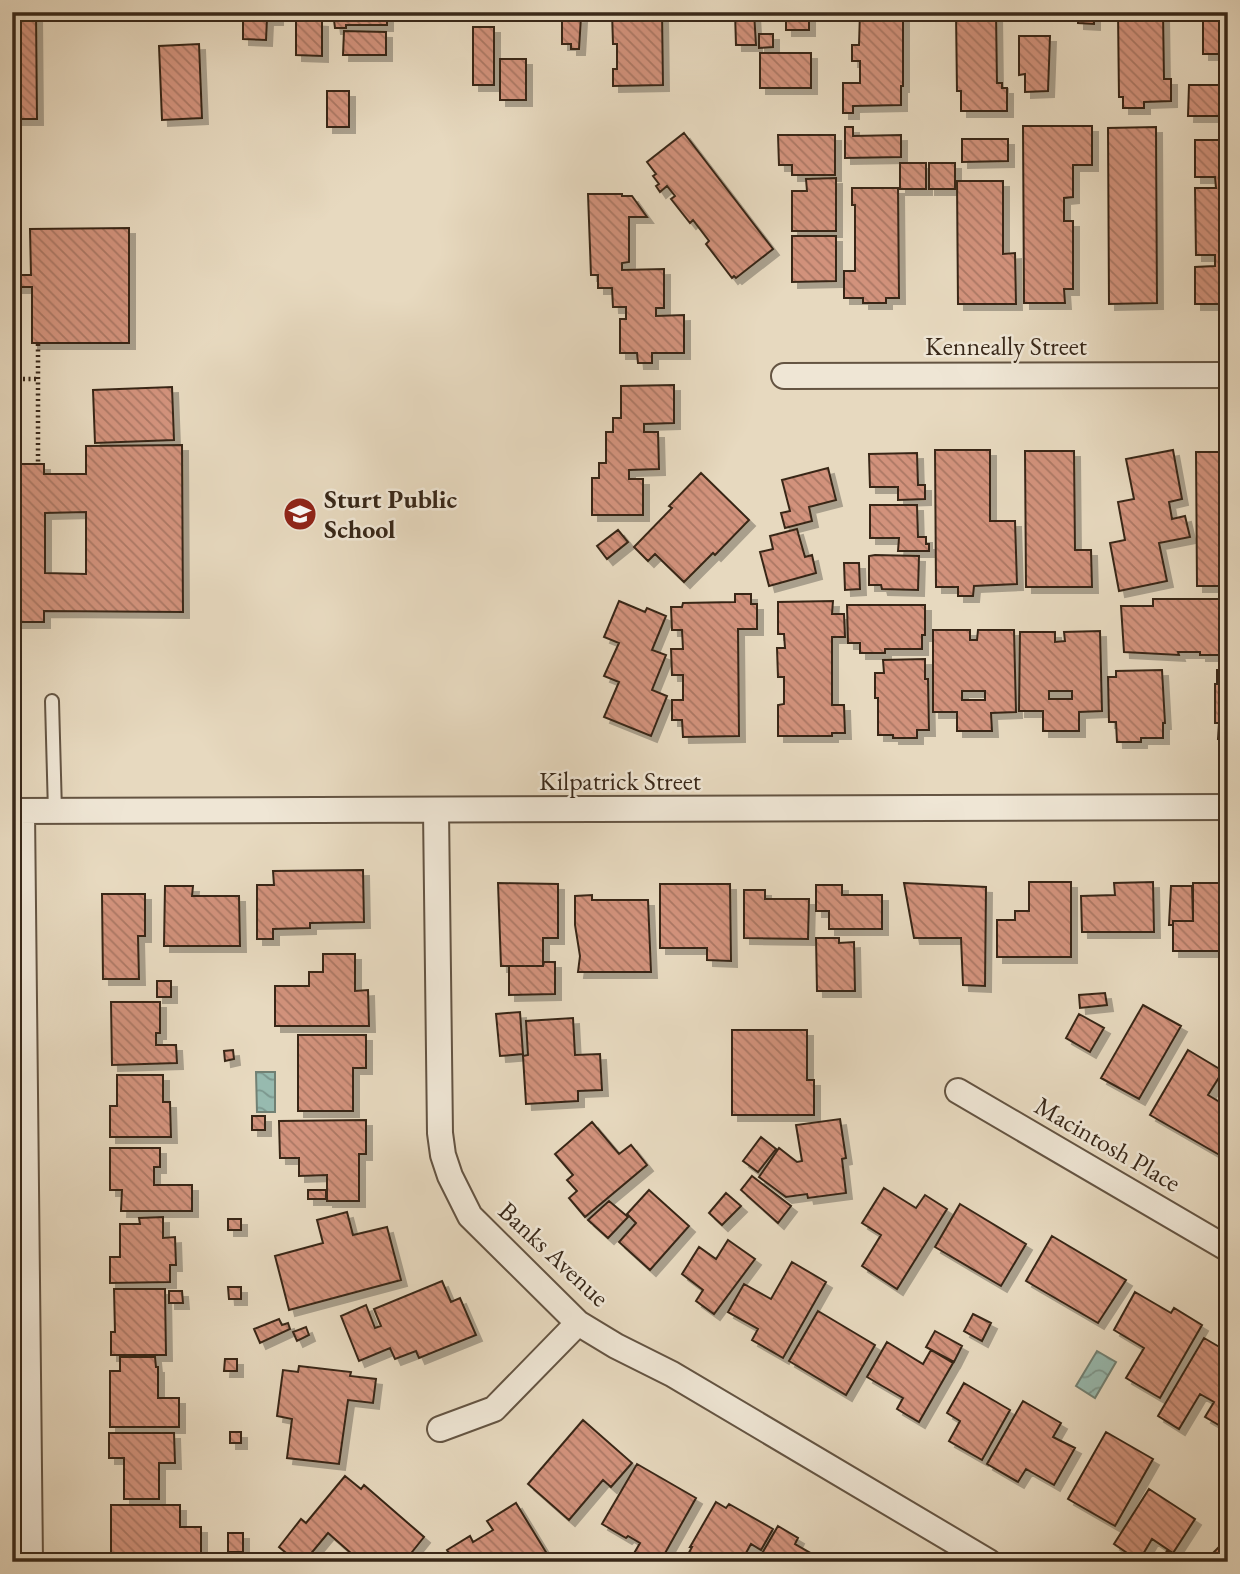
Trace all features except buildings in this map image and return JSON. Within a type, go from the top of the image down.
[{"type":"street","name":"Kenneally Street","points":[[784,376],[1228,375]]},
{"type":"street","name":"Kilpatrick Street","points":[[17,811],[1228,807]]},
{"type":"street","points":[[17,811],[30,1562]]},
{"type":"street","name":"Banks Avenue","points":[[436,811],[440,1133],[450,1176],[470,1216],[578,1323],[672,1374],[989,1562]]},
{"type":"street","name":"Macintosh Place","points":[[958,1091],[1228,1249]]},
{"type":"street","points":[[440,1429],[494,1409],[578,1323]]},
{"type":"lane","points":[[52,701],[55,812]]},
{"type":"path","points":[[38,344],[38,464]]},
{"type":"path","points":[[12,379],[38,379]]},
{"type":"water","points":[[256,1072],[275,1072],[275,1112],[257,1112]]},
{"type":"water","points":[[1097,1351],[1116,1362],[1095,1398],[1076,1386]]},
{"type":"place","name":"Sturt Public School","points":[[300,514]]}]
